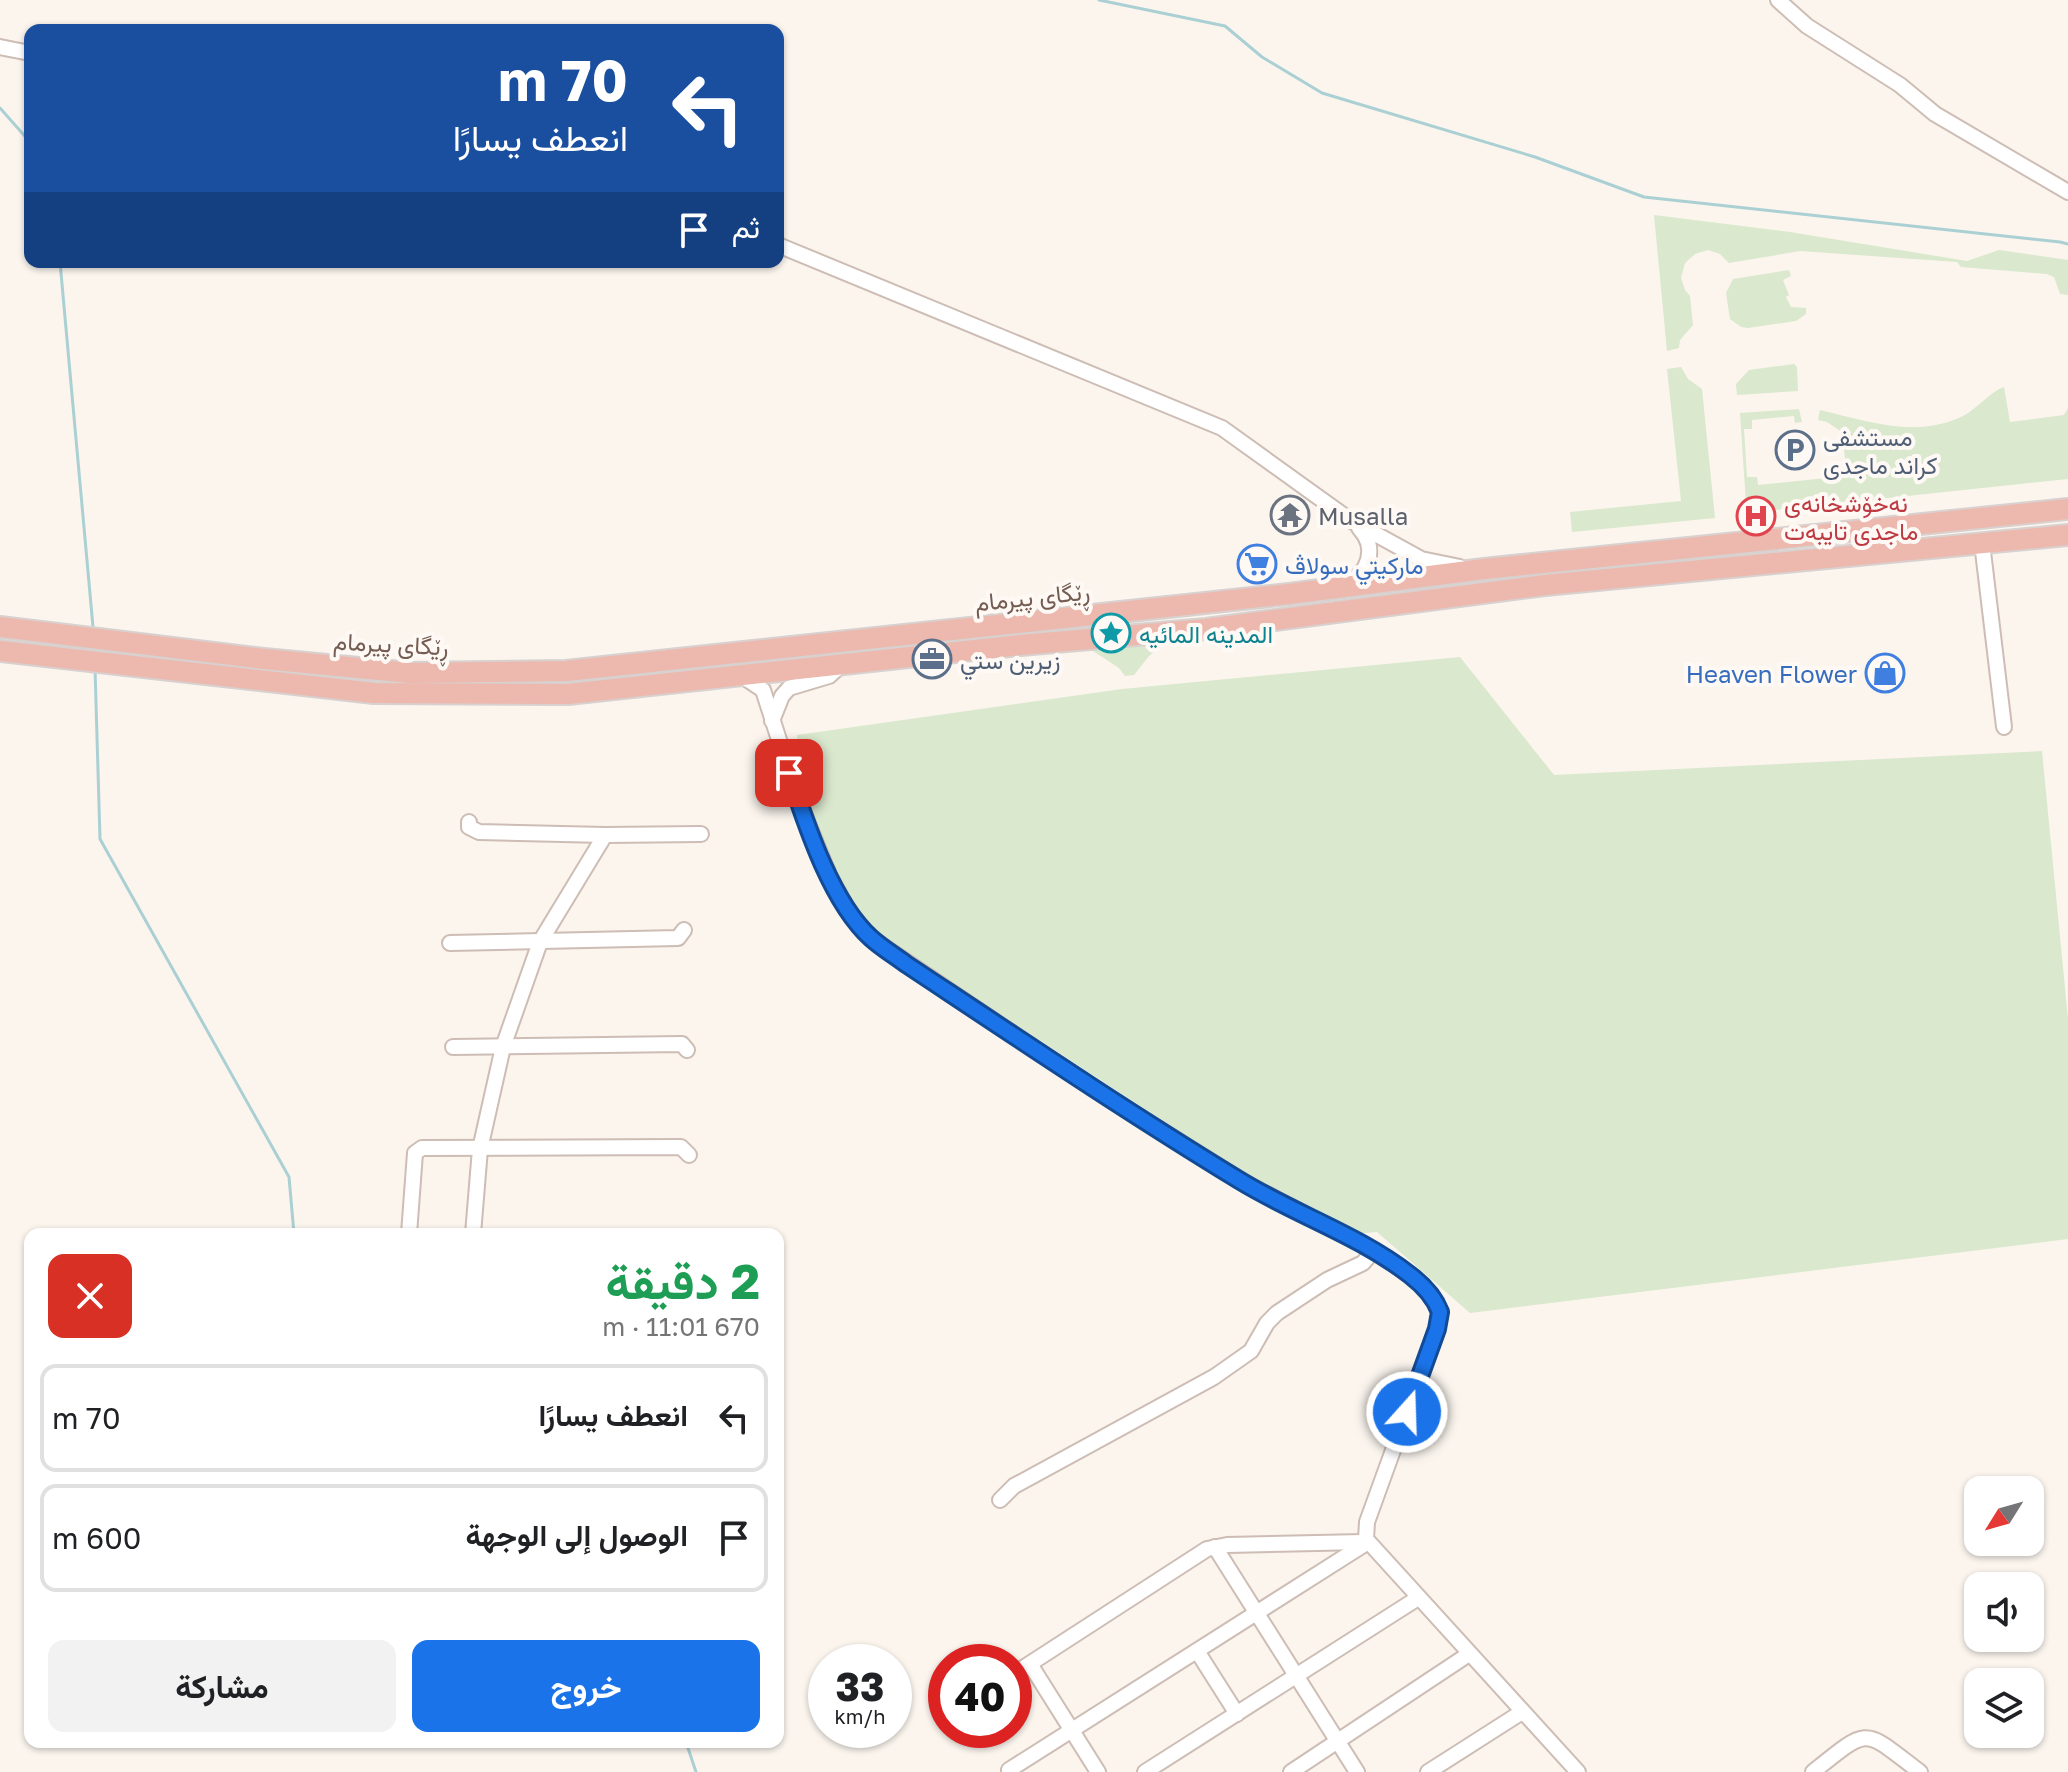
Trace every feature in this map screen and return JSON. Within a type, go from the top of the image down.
[{"type":"highway","name":"ڕێگای پیرمام","points":[[0,627],[352,668],[411,673],[520,672],[696,659],[1484,569],[2068,509]]},
{"type":"highway","name":"ڕێگای پیرمام","points":[[0,651],[374,693],[568,694],[1020,645],[1151,634],[1545,585],[2068,535]]},
{"type":"highway","points":[[1672,549],[1674,572]]},
{"type":"highway","points":[[1140,610],[1151,634]]},
{"type":"street","points":[[1778,0],[1807,26],[1900,85],[1935,114],[2068,192]]},
{"type":"street","points":[[0,47],[24,52]]},
{"type":"street","points":[[784,247],[1222,428],[1350,520],[1421,559],[1443,565],[1484,569]]},
{"type":"street","points":[[1334,588],[1353,581],[1368,564],[1368,541],[1350,520]]},
{"type":"street","points":[[1982,543],[2004,727]]},
{"type":"street","points":[[772,721],[782,696],[789,688],[829,676],[841,665]]},
{"type":"street","points":[[741,675],[763,690],[798,799],[829,875],[849,912],[871,938],[1106,1096],[1242,1181],[1373,1251],[1425,1288],[1440,1312],[1437,1329],[1365,1534],[1368,1542],[1572,1770]]},
{"type":"street","points":[[469,822],[469,827],[479,832],[686,834]]},
{"type":"street","points":[[473,1228],[480,1149],[503,1047],[540,942],[605,835]]},
{"type":"street","points":[[450,943],[678,938],[684,930]]},
{"type":"street","points":[[453,1047],[682,1044],[687,1050]]},
{"type":"street","points":[[409,1228],[415,1153],[422,1148],[681,1147],[689,1155]]},
{"type":"street","points":[[1000,1500],[1014,1486],[1214,1377],[1243,1358],[1253,1349],[1267,1323],[1277,1313],[1327,1280],[1363,1263],[1373,1251]]},
{"type":"street","points":[[1032,1663],[1207,1549],[1368,1542]]},
{"type":"street","points":[[1009,1770],[1368,1542]]},
{"type":"street","points":[[1215,1547],[1357,1772]]},
{"type":"street","points":[[1145,1772],[1418,1598]]},
{"type":"street","points":[[1197,1651],[1237,1714]]},
{"type":"street","points":[[1291,1772],[1469,1654]]},
{"type":"street","points":[[1032,1667],[1098,1772]]},
{"type":"street","points":[[1428,1772],[1522,1712]]},
{"type":"street","points":[[1813,1772],[1847,1744],[1864,1737],[1883,1742],[1910,1769]]},
{"type":"green space","points":[[1654,215],[1790,232],[1967,261],[1999,250],[2068,260],[2068,295],[2060,294],[2054,277],[2047,274],[1961,267],[1957,262],[1800,251],[1729,263],[1720,254],[1708,250],[1695,254],[1685,263],[1681,278],[1690,296],[1693,325],[1680,340],[1679,348],[1667,351]]},
{"type":"green space","points":[[1789,270],[1791,276],[1783,280],[1789,295],[1786,297],[1791,307],[1806,308],[1806,314],[1796,321],[1748,328],[1730,319],[1726,293],[1733,279]]},
{"type":"green space","points":[[1794,364],[1797,367],[1798,391],[1737,395],[1736,384],[1749,370]]},
{"type":"green space","points":[[1681,367],[1688,379],[1702,389],[1715,518],[1572,532],[1570,512],[1681,501],[1667,369]]},
{"type":"green space","points":[[2004,387],[2010,422],[2064,415],[2068,408],[2068,479],[1757,512],[1756,505],[1746,504],[1740,413],[1799,409],[1802,422],[1795,423],[1794,416],[1752,420],[1752,429],[1744,429],[1747,477],[1757,477],[1758,485],[1836,477],[1835,469],[1846,467],[1842,432],[1818,420],[1820,410],[1892,426],[1928,426],[1963,416]]},
{"type":"green space","points":[[1165,642],[1134,675],[1125,676],[1119,668],[1090,649]]},
{"type":"green space","points":[[1460,657],[1554,775],[2042,751],[2068,1019],[2068,1239],[1470,1313],[1377,1232],[1354,1234],[1255,1181],[897,947],[867,923],[851,899],[827,851],[803,790],[797,735],[1122,689]]},
{"type":"waterway","points":[[1099,0],[1225,26],[1262,57],[1322,93],[1535,157],[1644,197],[2068,244]]},
{"type":"waterway","points":[[0,108],[24,135]]},
{"type":"waterway","points":[[61,268],[93,627]]},
{"type":"waterway","points":[[95,668],[100,839],[289,1177],[293,1228]]},
{"type":"waterway","points":[[688,1748],[696,1772]]},
{"type":"place","name":"مستشفی کراند ماجدی","points":[[1795,450]]},
{"type":"place","name":"Musalla","points":[[1290,515]]},
{"type":"place","name":"نەخۆشخانەی ماجدی تایبەت","points":[[1756,516]]},
{"type":"place","name":"ماركيتي سولاڤ","points":[[1257,564]]},
{"type":"place","name":"المدينه المائيه","points":[[1111,633]]},
{"type":"place","name":"زيرين ستي","points":[[932,659]]},
{"type":"place","name":"Heaven Flower","points":[[1885,673]]},
{"type":"route","points":[[789,773],[829,875],[849,912],[871,938],[1106,1096],[1242,1181],[1365,1246],[1409,1274],[1430,1293],[1440,1312],[1437,1329],[1407,1412]]}]
